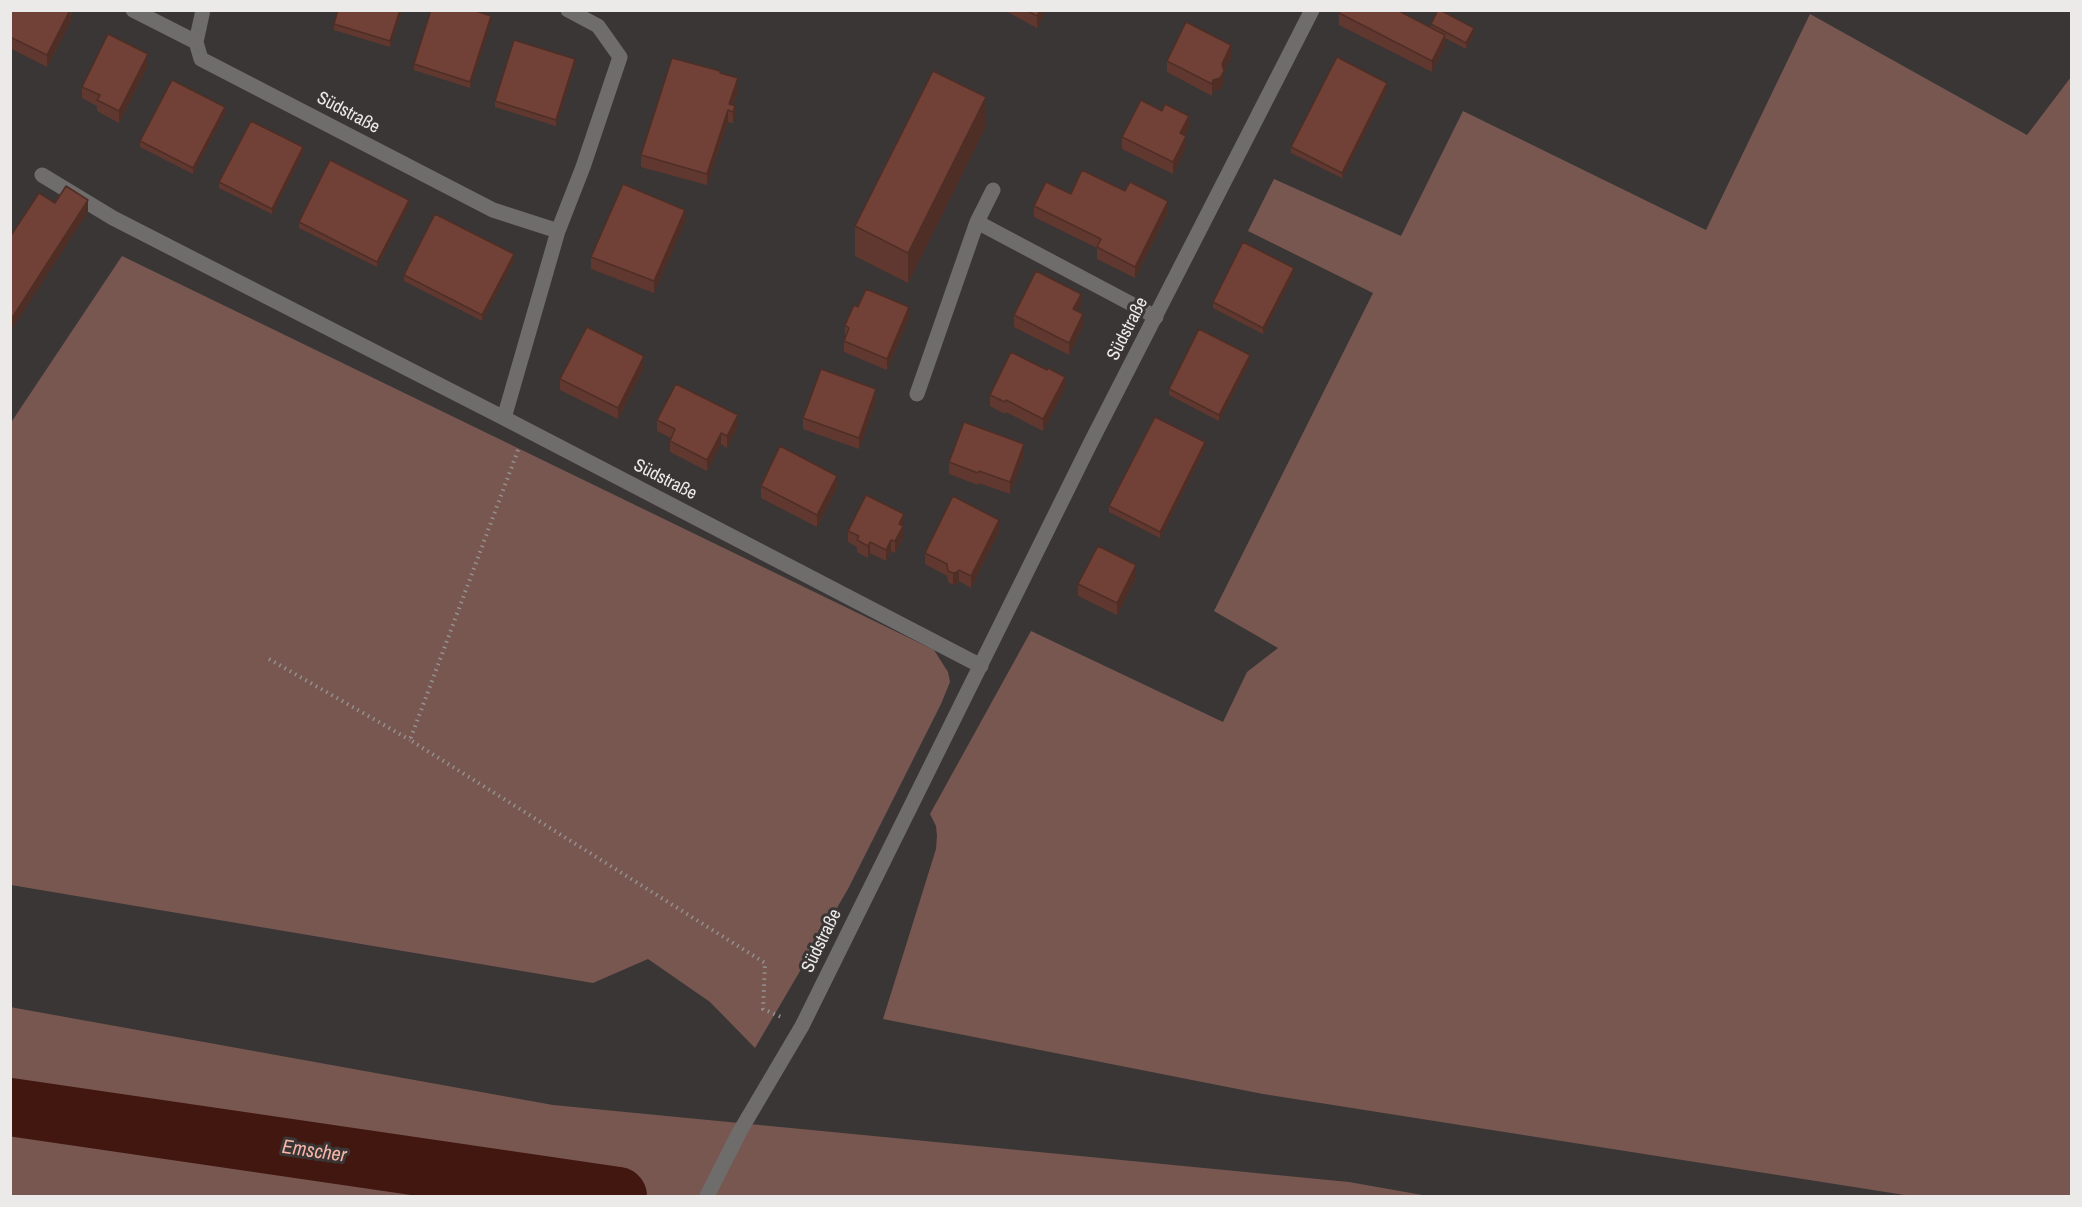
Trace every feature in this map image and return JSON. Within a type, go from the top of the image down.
[{"type":"street","points":[[133,10],[196,42],[203,10]]},
{"type":"street","points":[[504,418],[558,231],[583,167],[620,57],[598,26],[567,10]]},
{"type":"street","name":"Südstraße","points":[[706,1197],[740,1131],[802,1026],[1312,10]]},
{"type":"street","name":"Südstraße","points":[[196,42],[201,59],[493,210],[558,231]]},
{"type":"street","name":"Südstraße","points":[[42,175],[123,223],[981,666]]},
{"type":"street","points":[[916,394],[977,222],[993,190]]},
{"type":"street","points":[[977,222],[1156,317]]},
{"type":"path","points":[[410,740],[525,430]]},
{"type":"path","points":[[268,659],[410,740],[765,963],[763,1009],[802,1026]]},
{"type":"shaded area","points":[[1810,14],[2027,135],[2071,77],[2071,1196],[1911,1196],[1263,1094],[883,1019],[936,849],[936,826],[930,814],[1031,631],[1223,722],[1247,672],[1278,648],[1214,611],[1373,293],[1248,231],[1274,179],[1401,236],[1463,111],[1706,230]]},
{"type":"shaded area","points":[[122,256],[934,650],[948,672],[950,682],[941,704],[848,889],[755,1048],[710,1002],[648,959],[593,983],[11,885],[10,424]]},
{"type":"shaded area","points":[[10,1007],[553,1105],[1349,1182],[1428,1196],[11,1196]]},
{"type":"building","points":[[10,10],[70,10],[47,55],[10,37]]},
{"type":"building","points":[[338,10],[400,10],[390,41],[334,24]]},
{"type":"building","points":[[431,10],[472,10],[491,16],[470,82],[414,64]]},
{"type":"building","points":[[1026,10],[1040,10],[1037,16]]},
{"type":"building","points":[[1341,10],[1397,10],[1445,35],[1432,61],[1339,13]]},
{"type":"building","points":[[1438,10],[1474,28],[1466,43],[1431,24]]},
{"type":"building","points":[[1186,22],[1231,45],[1222,64],[1224,71],[1220,78],[1213,80],[1212,84],[1167,61]]},
{"type":"building","points":[[108,34],[148,54],[119,111],[97,100],[100,95],[82,87]]},
{"type":"building","points":[[514,40],[575,59],[556,120],[495,101]]},
{"type":"building","points":[[1337,57],[1387,83],[1342,173],[1291,147]]},
{"type":"building","points":[[672,58],[738,78],[729,104],[735,106],[733,112],[728,110],[707,174],[641,155]]},
{"type":"building","points":[[933,71],[986,97],[908,253],[855,226]]},
{"type":"building","points":[[172,80],[225,107],[193,168],[140,141]]},
{"type":"building","points":[[1141,100],[1162,111],[1165,104],[1189,116],[1180,133],[1186,136],[1173,162],[1122,137]]},
{"type":"building","points":[[251,121],[303,147],[272,209],[219,182]]},
{"type":"building","points":[[330,160],[409,200],[377,262],[299,222]]},
{"type":"building","points":[[1082,170],[1125,191],[1130,182],[1168,201],[1135,267],[1097,247],[1101,239],[1034,206],[1046,182],[1071,194]]},
{"type":"building","points":[[623,184],[685,210],[654,281],[591,257]]},
{"type":"building","points":[[66,186],[88,200],[10,321],[10,237],[39,193],[55,203]]},
{"type":"building","points":[[435,214],[514,254],[482,315],[404,275]]},
{"type":"building","points":[[1243,242],[1294,268],[1263,328],[1213,302]]},
{"type":"building","points":[[1036,271],[1081,294],[1073,309],[1083,314],[1069,343],[1014,315]]},
{"type":"building","points":[[866,289],[909,307],[887,359],[844,341],[849,328],[845,325],[854,305],[858,307]]},
{"type":"building","points":[[587,327],[644,356],[618,408],[560,379]]},
{"type":"building","points":[[1199,329],[1250,355],[1219,415],[1169,389]]},
{"type":"building","points":[[1011,352],[1065,377],[1043,419],[1006,400],[1005,402],[990,395]]},
{"type":"building","points":[[821,369],[876,389],[859,438],[803,418]]},
{"type":"building","points":[[676,384],[738,415],[727,436],[721,433],[707,460],[670,441],[675,429],[657,420]]},
{"type":"building","points":[[1155,417],[1205,442],[1160,532],[1109,506]]},
{"type":"building","points":[[964,422],[1024,444],[1010,482],[949,462]]},
{"type":"building","points":[[780,446],[837,476],[817,515],[761,486]]},
{"type":"building","points":[[866,495],[904,514],[899,524],[903,526],[895,541],[891,540],[886,550],[870,542],[868,546],[857,540],[859,536],[848,531]]},
{"type":"building","points":[[953,496],[999,520],[971,576],[959,570],[953,573],[948,571],[947,564],[925,553]]},
{"type":"building","points":[[1098,546],[1136,565],[1117,603],[1078,584]]},
{"type":"waterway","name":"Emscher","points":[[10,1107],[618,1196]]}]
